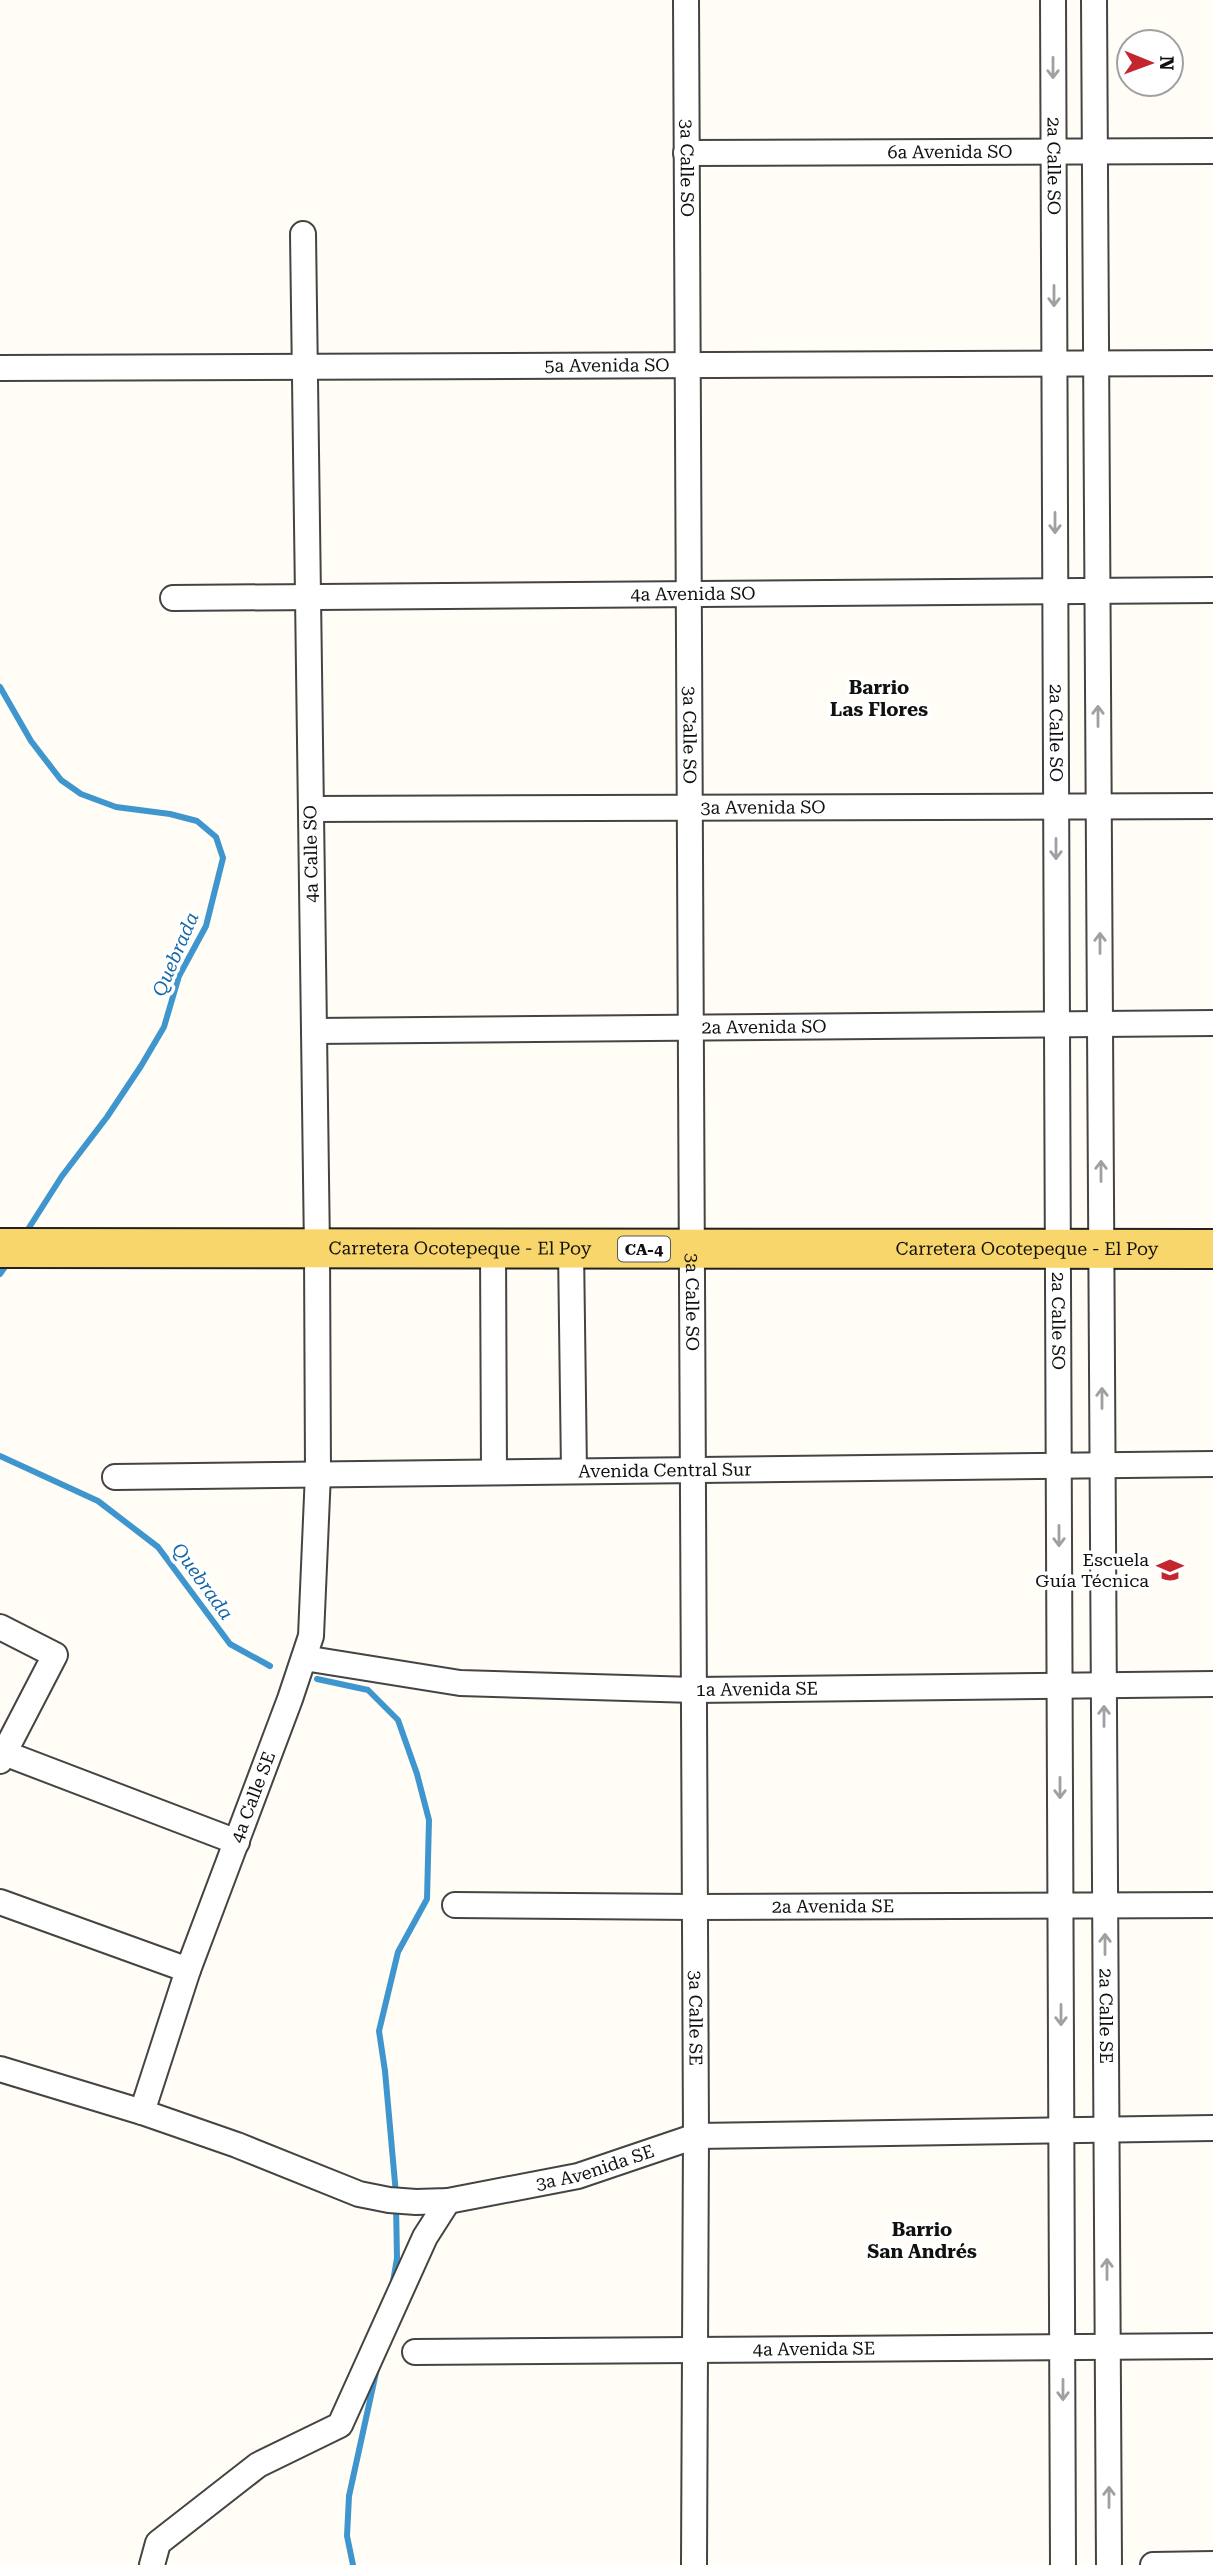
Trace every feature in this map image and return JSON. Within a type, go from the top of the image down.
[{"type":"main road","name":"Carretera Ocotepeque - El Poy","points":[[0,1248],[1213,1249]]},
{"type":"street","name":"3a Calle SO","points":[[686,0],[693,1470]]},
{"type":"street","name":"2a Calle SO","points":[[1052,0],[1059,1467]]},
{"type":"street","points":[[1094,0],[1103,1467]]},
{"type":"street","name":"6a Avenida SO","points":[[686,153],[1213,151]]},
{"type":"street","name":"4a Calle SO","points":[[303,234],[318,1473]]},
{"type":"street","name":"5a Avenida SO","points":[[0,368],[1213,363]]},
{"type":"street","name":"4a Avenida SO","points":[[173,598],[1213,590]]},
{"type":"street","name":"3a Avenida SO","points":[[311,809],[1213,806]]},
{"type":"street","name":"2a Avenida SO","points":[[314,1031],[1213,1023]]},
{"type":"street","points":[[493,1249],[494,1472]]},
{"type":"street","points":[[570,1249],[574,1471]]},
{"type":"street","name":"Avenida Central Sur","points":[[114,1477],[1213,1464]]},
{"type":"street","points":[[1059,1467],[1063,2565]]},
{"type":"street","name":"2a Calle SE","points":[[1103,1467],[1109,2565]]},
{"type":"street","name":"3a Calle SE","points":[[693,1470],[696,2136],[694,2565]]},
{"type":"street","name":"4a Calle SE","points":[[142,2112],[188,1970],[311,1636],[318,1473]]},
{"type":"street","points":[[0,1627],[55,1655],[2,1757],[237,1842]]},
{"type":"street","name":"1a Avenida SE","points":[[304,1658],[460,1683],[694,1689],[1213,1684]]},
{"type":"street","points":[[0,1902],[188,1970]]},
{"type":"street","name":"2a Avenida SE","points":[[454,1905],[1213,1905]]},
{"type":"street","name":"3a Avenida SE","points":[[0,2069],[142,2112],[237,2145],[359,2194],[416,2202],[448,2201],[578,2176],[696,2136],[1213,2128]]},
{"type":"street","points":[[152,2565],[158,2543],[258,2466],[340,2425],[425,2237],[448,2201]]},
{"type":"street","name":"4a Avenida SE","points":[[415,2352],[1213,2346]]},
{"type":"street","points":[[1153,2565],[1213,2564]]},
{"type":"waterway","name":"Quebrada","points":[[0,687],[31,741],[61,780],[81,794],[116,807],[170,814],[197,821],[216,837],[223,858],[206,926],[179,976],[164,1027],[107,1117],[62,1176],[25,1234]]},
{"type":"waterway","name":"Quebrada","points":[[0,1274],[9,1261]]},
{"type":"waterway","name":"Quebrada","points":[[0,1456],[98,1501],[158,1547],[230,1644],[270,1666]]},
{"type":"waterway","points":[[317,1679],[368,1690],[398,1720],[417,1774],[429,1820],[427,1899],[398,1952],[379,2031],[396,2194]]},
{"type":"waterway","points":[[393,2282],[397,2258],[396,2205]]},
{"type":"waterway","points":[[353,2565],[347,2536],[349,2496],[377,2368]]},
{"type":"place","name":"Escuela Guía Técnica","points":[[1170,1570]]},
{"type":"district","name":"Barrio Las Flores","points":[[879,698]]},
{"type":"district","name":"Barrio San Andrés","points":[[922,2240]]}]
